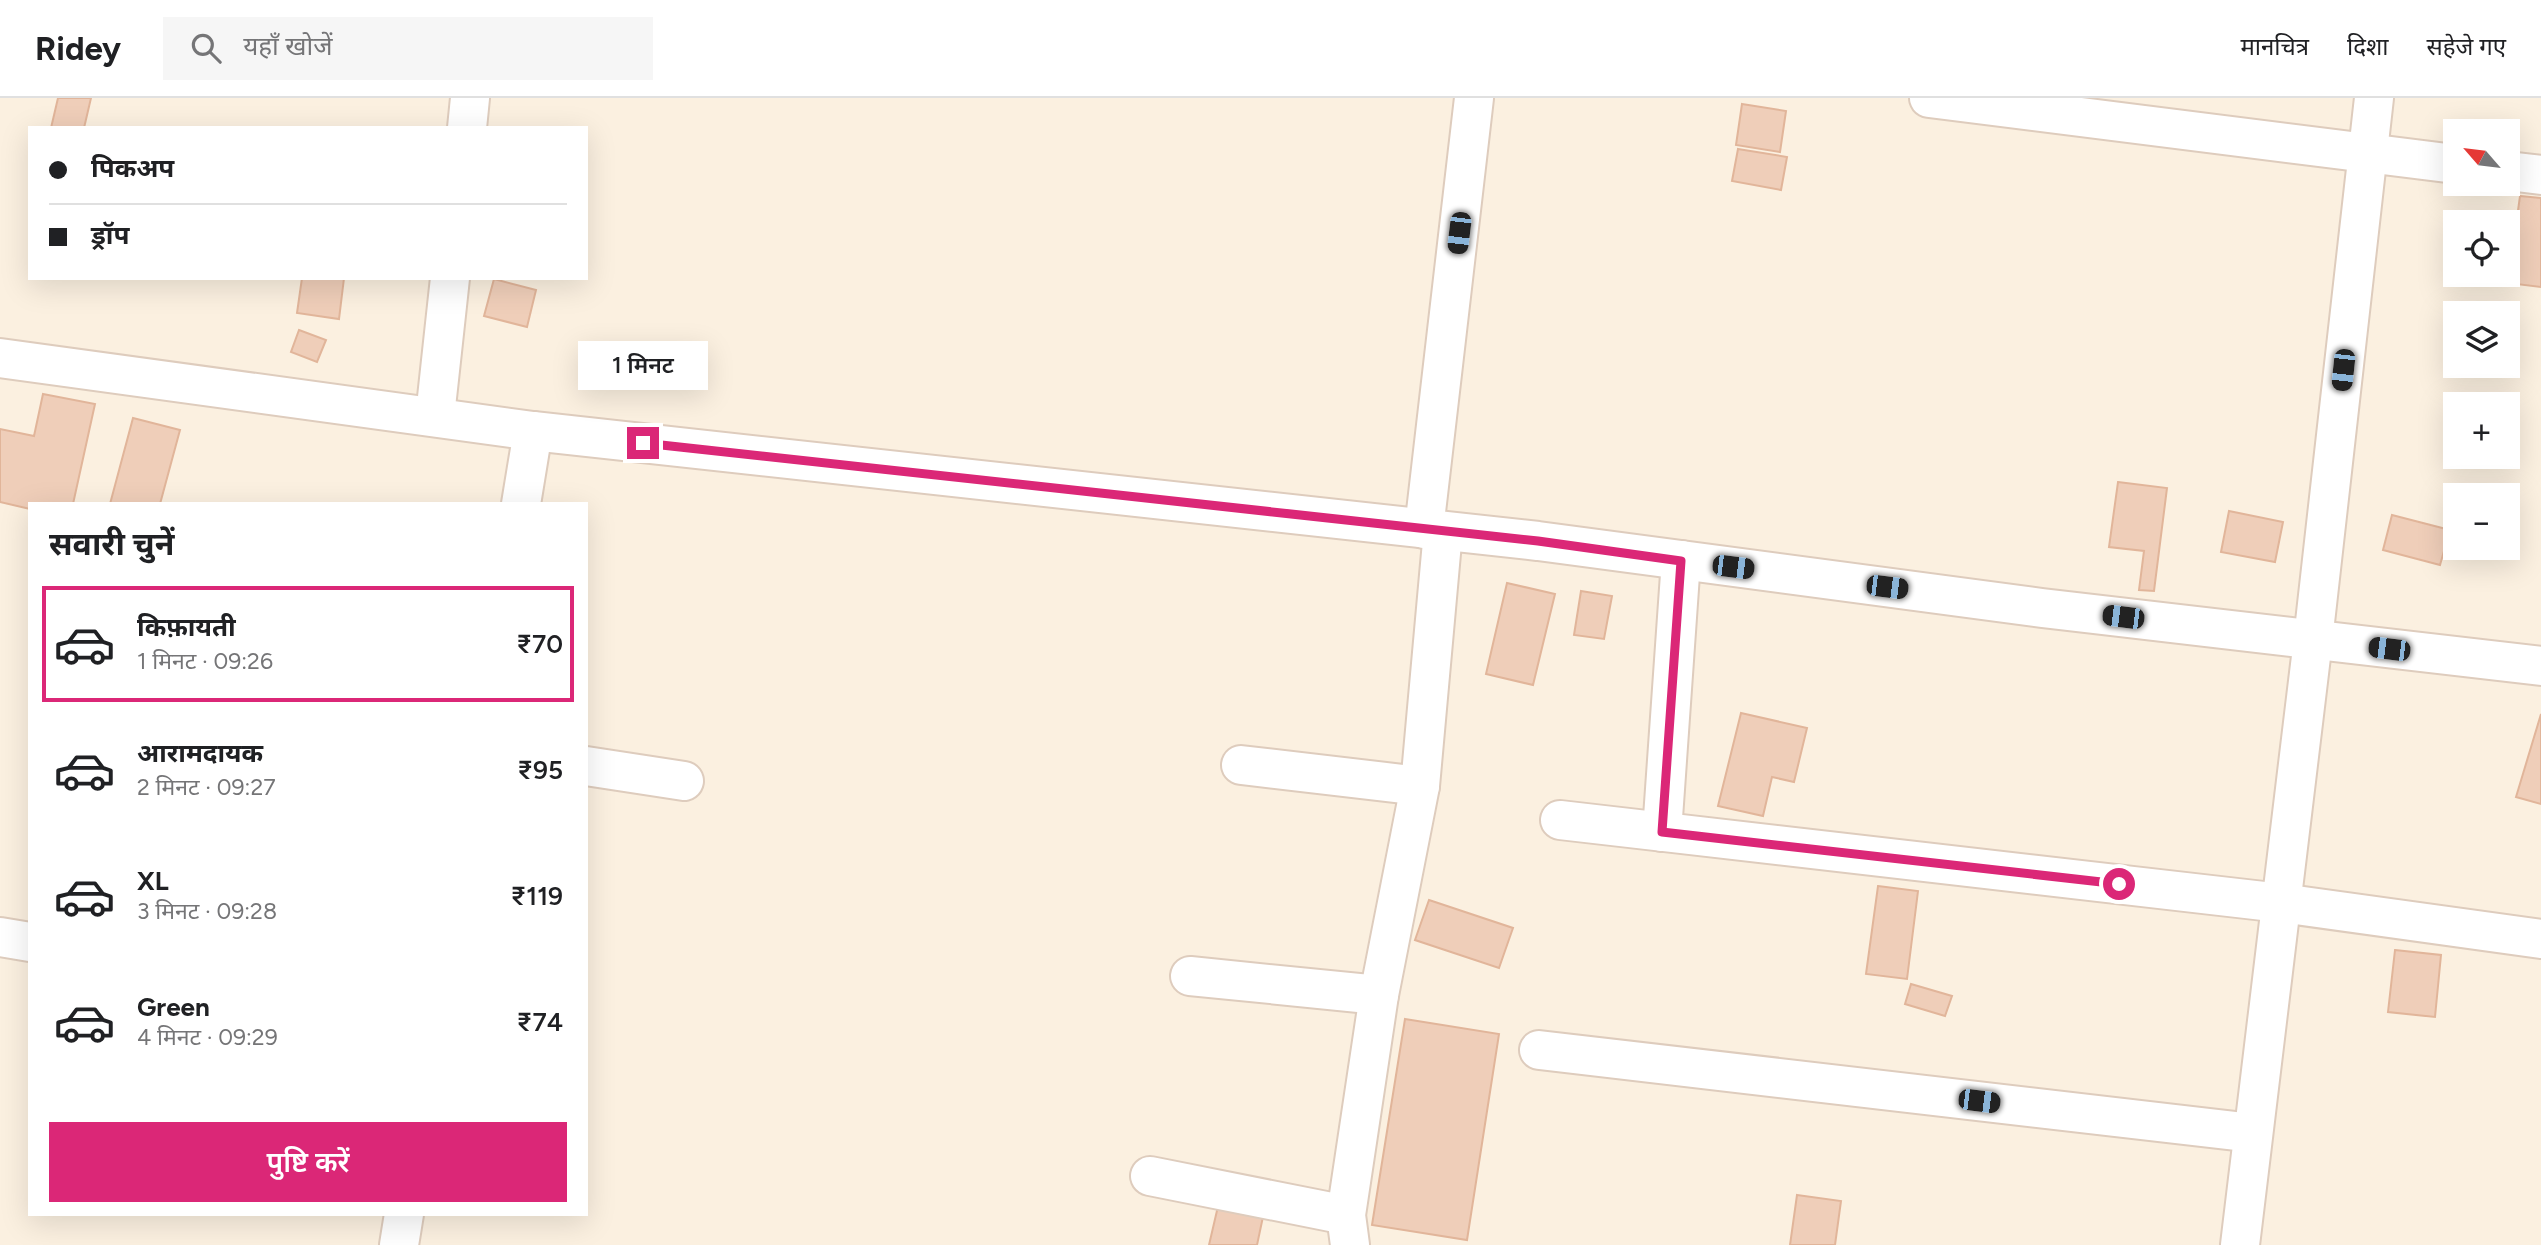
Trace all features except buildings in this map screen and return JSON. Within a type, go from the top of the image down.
[{"type":"street","points":[[467,126],[470,98]]},
{"type":"street","points":[[1150,1176],[1348,1230],[1379,995],[1420,786],[1434,530],[1474,98]]},
{"type":"street","points":[[1929,98],[2443,163]]},
{"type":"street","points":[[2240,1245],[2313,640],[2374,98]]},
{"type":"street","points":[[2520,172],[2541,174]]},
{"type":"street","points":[[435,416],[450,280]]},
{"type":"street","points":[[0,358],[533,431],[1434,530],[2056,609],[2541,666]]},
{"type":"street","points":[[521,502],[533,431]]},
{"type":"street","points":[[1662,832],[1681,561]]},
{"type":"street","points":[[1241,765],[1420,786]]},
{"type":"street","points":[[588,766],[684,781]]},
{"type":"street","points":[[1560,820],[2281,903],[2541,939]]},
{"type":"street","points":[[0,937],[28,942]]},
{"type":"street","points":[[1190,976],[1379,995]]},
{"type":"street","points":[[1539,1050],[2253,1133]]},
{"type":"street","points":[[399,1245],[404,1216]]},
{"type":"route","points":[[643,443],[1538,541],[1681,561],[1662,832],[2119,884]]}]
